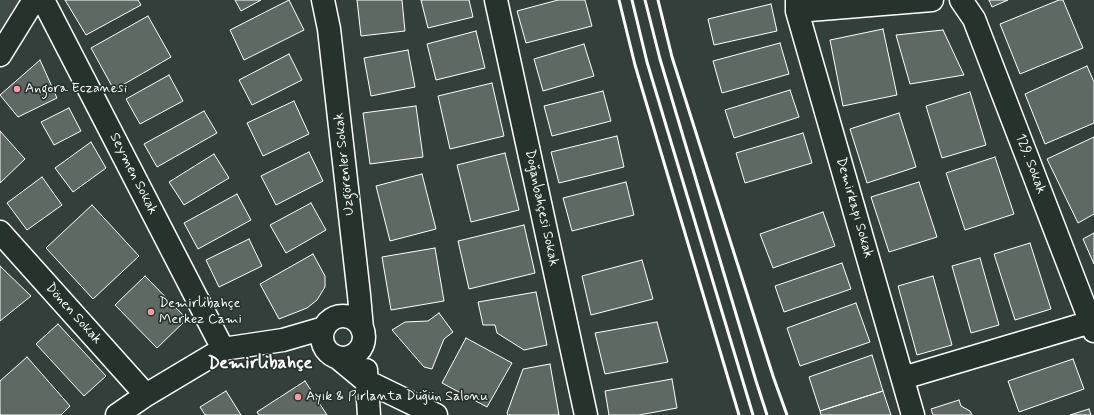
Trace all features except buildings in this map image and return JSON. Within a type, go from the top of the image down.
[{"type":"street","points":[[0,55],[34,0]]},
{"type":"street","name":"Seymen Sokak","points":[[43,0],[224,349]]},
{"type":"street","name":"Uzgörenler Sokak","points":[[323,0],[329,29],[359,295],[369,415]]},
{"type":"street","name":"Doğanbahçesi Sokak","points":[[496,0],[586,415]]},
{"type":"street","points":[[797,5],[932,0]]},
{"type":"street","name":"129. Sokak","points":[[962,0],[974,19],[1093,325]]},
{"type":"street","name":"Demirkapı Sokak","points":[[797,5],[913,415]]},
{"type":"street","name":"Dönen Sokak","points":[[0,232],[146,395]]},
{"type":"street","points":[[359,295],[329,323],[323,342],[325,349],[366,382],[436,415]]},
{"type":"street","points":[[117,415],[146,395],[224,349],[283,340],[341,317],[354,319],[359,323],[363,332],[363,342],[361,348],[356,354],[344,358],[283,340]]},
{"type":"street","points":[[903,378],[1093,325]]},
{"type":"shaded area","points":[[0,0],[21,0],[0,36]]},
{"type":"railway","points":[[619,0],[635,65],[739,415]]},
{"type":"railway","points":[[632,0],[647,62],[753,415]]},
{"type":"railway","points":[[645,0],[660,59],[767,415]]},
{"type":"railway","points":[[658,0],[672,57],[773,376],[787,415]]},
{"type":"place","name":"Angora Eczanesi","points":[[17,89]]},
{"type":"place","name":"Demirlibahçe Merkez Cami","points":[[151,312]]},
{"type":"place","name":"Ayık & Pırlanta Düğün Salonu","points":[[298,397]]},
{"type":"district","name":"Demirlibahçe","points":[[260,364]]}]
